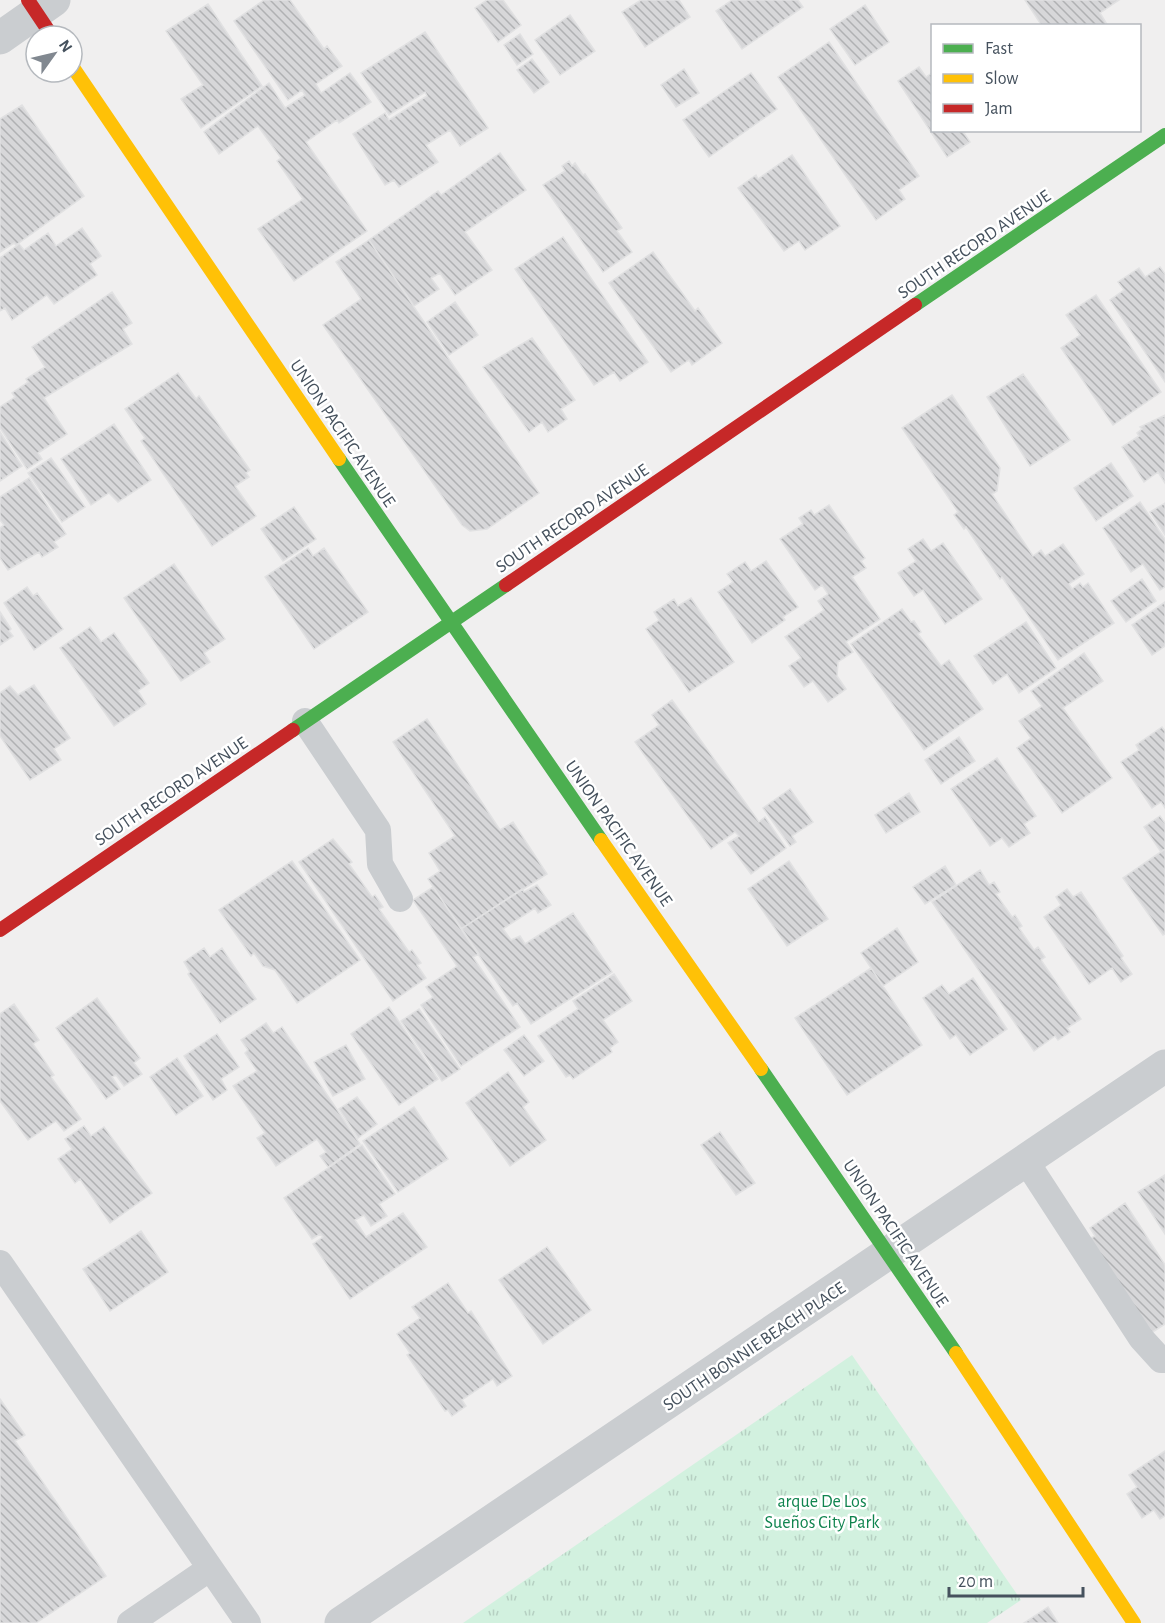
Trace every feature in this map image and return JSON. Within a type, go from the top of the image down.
[{"type":"street","points":[[0,38],[42,12]]},
{"type":"street","name":"UNION PACIFIC AVENUE","points":[[84,84],[450,623],[890,1254],[1134,1623]]},
{"type":"street","name":"SOUTH RECORD AVENUE","points":[[0,930],[1165,135]]},
{"type":"street","name":"SOUTH BONNIE BEACH PLACE","points":[[341,1623],[1165,1066]]},
{"type":"lane","points":[[306,721],[378,830],[380,864],[400,899]]},
{"type":"lane","points":[[1026,1161],[1140,1338],[1161,1360],[1165,1360]]},
{"type":"lane","points":[[0,1263],[248,1623]]},
{"type":"lane","points":[[130,1623],[209,1569]]},
{"type":"green space","name":"arque De Los Sueños City Park","points":[[852,1355],[1021,1600],[987,1623],[463,1623]]},
{"type":"building","points":[[264,0],[290,0],[324,49],[327,46],[342,66],[316,84],[321,93],[350,73],[371,102],[339,123],[337,120],[306,142],[367,231],[294,281],[258,229],[303,199],[277,161],[281,158],[258,126],[219,154],[204,132],[269,83],[285,108],[305,95],[302,90],[288,100],[234,21]]},
{"type":"building","points":[[487,0],[503,0],[521,25],[498,42],[475,8]]},
{"type":"building","points":[[641,0],[679,0],[690,17],[645,47],[622,12]]},
{"type":"building","points":[[732,0],[798,0],[803,7],[742,49],[716,11]]},
{"type":"building","points":[[1025,0],[1119,0],[1100,13],[1107,24],[1041,24]]},
{"type":"building","points":[[208,4],[262,86],[201,128],[181,99],[203,85],[166,31]]},
{"type":"building","points":[[865,5],[889,42],[855,65],[830,29]]},
{"type":"building","points":[[570,15],[595,51],[560,75],[535,40]]},
{"type":"building","points":[[425,32],[488,128],[460,146],[450,130],[426,145],[438,162],[399,187],[394,180],[385,185],[353,134],[385,113],[389,120],[427,96],[425,92],[389,115],[361,73]]},
{"type":"building","points":[[520,34],[533,54],[517,65],[504,45]]},
{"type":"building","points":[[829,42],[919,176],[899,190],[905,199],[876,220],[778,77]]},
{"type":"building","points":[[532,59],[549,82],[534,93],[517,70]]},
{"type":"building","points":[[919,67],[926,77],[931,74],[931,132],[966,132],[964,133],[970,142],[947,157],[898,81]]},
{"type":"building","points":[[684,69],[699,93],[676,107],[661,85]]},
{"type":"building","points":[[751,73],[777,109],[709,157],[683,120]]},
{"type":"building","points":[[22,105],[84,196],[16,245],[14,243],[0,252],[0,119]]},
{"type":"building","points":[[500,153],[526,190],[465,232],[492,270],[455,295],[440,273],[431,278],[439,289],[414,306],[369,240],[438,191],[441,195]]},
{"type":"building","points":[[792,155],[840,226],[805,250],[799,241],[784,251],[738,188],[756,175],[758,179]]},
{"type":"building","points":[[569,161],[572,166],[575,163],[583,175],[585,174],[622,228],[617,231],[632,252],[603,272],[543,185],[565,171],[562,166]]},
{"type":"building","points":[[82,228],[101,256],[90,264],[97,275],[54,304],[47,295],[12,320],[5,308],[0,311],[0,258],[19,244],[24,250],[48,233],[56,246]]},
{"type":"building","points":[[563,237],[648,362],[620,381],[614,372],[594,385],[515,269]]},
{"type":"building","points":[[369,240],[539,493],[487,529],[470,531],[462,525],[323,325],[361,299],[336,262]]},
{"type":"building","points":[[653,252],[695,311],[698,308],[722,343],[692,365],[689,360],[671,372],[609,283]]},
{"type":"building","points":[[1160,267],[1165,274],[1165,382],[1110,300],[1124,290],[1118,282],[1139,268],[1145,277]]},
{"type":"building","points":[[112,292],[132,323],[123,329],[132,344],[44,398],[67,434],[38,453],[42,459],[27,469],[0,428],[0,407],[15,397],[12,393],[28,382],[26,379],[45,367],[32,347]]},
{"type":"building","points":[[1096,295],[1161,392],[1113,425],[1061,348],[1080,335],[1066,315]]},
{"type":"building","points":[[455,302],[478,335],[449,355],[427,322]]},
{"type":"building","points":[[532,338],[575,400],[561,409],[567,419],[548,432],[542,422],[529,432],[483,367]]},
{"type":"building","points":[[178,373],[196,399],[199,396],[250,470],[246,473],[249,477],[235,486],[256,516],[212,546],[141,441],[145,438],[125,409]]},
{"type":"building","points":[[1023,374],[1070,440],[1030,466],[987,397]]},
{"type":"building","points":[[952,395],[1000,468],[997,491],[992,494],[1033,556],[1041,550],[1045,556],[1063,544],[1084,574],[1069,584],[1072,589],[1080,583],[1083,587],[1088,583],[1114,623],[1058,660],[1002,577],[1000,579],[966,527],[964,529],[954,515],[958,512],[902,428]]},
{"type":"building","points":[[1165,415],[1165,483],[1158,472],[1144,482],[1122,447],[1139,436],[1137,433],[1142,429],[1140,427]]},
{"type":"building","points":[[114,424],[151,480],[118,502],[109,493],[91,505],[61,459]]},
{"type":"building","points":[[0,432],[22,466],[0,481]]},
{"type":"building","points":[[51,458],[85,507],[62,522],[28,473]]},
{"type":"building","points":[[1111,463],[1133,496],[1096,521],[1074,488]]},
{"type":"building","points":[[29,478],[66,534],[54,542],[58,547],[42,557],[39,552],[8,570],[0,558],[0,528],[4,525],[0,520],[0,497]]},
{"type":"building","points":[[1140,502],[1165,539],[1165,587],[1160,590],[1143,564],[1131,572],[1103,528]]},
{"type":"building","points":[[1165,503],[1165,535],[1150,512]]},
{"type":"building","points":[[829,505],[865,558],[861,561],[866,568],[852,577],[880,619],[846,642],[853,652],[838,662],[837,676],[846,689],[828,702],[813,681],[804,687],[789,666],[801,658],[785,637],[824,610],[818,601],[828,594],[822,585],[815,590],[780,539],[803,524],[799,518],[811,510],[814,515]]},
{"type":"building","points":[[294,507],[316,539],[283,561],[261,529]]},
{"type":"building","points":[[923,539],[931,551],[943,543],[982,599],[945,624],[923,590],[914,596],[898,573],[916,561],[908,549]]},
{"type":"building","points":[[308,548],[313,556],[324,548],[368,612],[314,649],[265,577]]},
{"type":"building","points":[[766,561],[798,607],[783,617],[785,620],[752,643],[718,592],[733,582],[727,574],[745,562],[751,571]]},
{"type":"building","points":[[174,564],[225,639],[204,653],[210,662],[181,681],[124,598]]},
{"type":"building","points":[[1142,579],[1156,601],[1126,622],[1111,601]]},
{"type":"building","points":[[27,587],[33,596],[37,593],[63,629],[34,650],[4,603]]},
{"type":"building","points":[[691,598],[734,662],[689,692],[646,629],[659,620],[654,612],[674,599],[678,606]]},
{"type":"building","points":[[1165,602],[1165,646],[1152,655],[1132,625]]},
{"type":"building","points":[[902,609],[911,622],[914,621],[921,632],[918,634],[941,666],[949,660],[983,709],[924,750],[851,644]]},
{"type":"building","points":[[0,612],[13,636],[0,645]]},
{"type":"building","points":[[1026,622],[1056,668],[1019,693],[1007,674],[993,684],[974,656]]},
{"type":"building","points":[[90,627],[101,642],[114,633],[149,683],[138,691],[146,704],[114,726],[60,648]]},
{"type":"building","points":[[1084,653],[1103,681],[1063,708],[1112,778],[1062,813],[1017,748],[1031,738],[1019,721],[1042,706],[1031,691]]},
{"type":"building","points":[[34,685],[70,738],[54,749],[61,760],[30,780],[0,736],[0,693],[10,686],[18,695]]},
{"type":"building","points":[[672,700],[759,822],[765,817],[786,848],[751,874],[728,843],[739,836],[735,832],[711,849],[635,742],[659,725],[652,715]]},
{"type":"building","points":[[427,719],[500,830],[513,822],[547,874],[461,929],[428,879],[440,871],[429,853],[455,836],[393,742]]},
{"type":"building","points":[[1162,727],[1165,731],[1165,808],[1161,802],[1152,808],[1121,762],[1139,750],[1136,745]]},
{"type":"building","points":[[959,737],[975,761],[941,784],[925,760]]},
{"type":"building","points":[[997,758],[1036,816],[1024,824],[1030,833],[1009,847],[1002,838],[990,846],[951,789]]},
{"type":"building","points":[[790,789],[813,822],[792,836],[796,842],[790,846],[763,808]]},
{"type":"building","points":[[909,793],[920,812],[886,833],[875,815]]},
{"type":"building","points":[[1160,816],[1165,823],[1165,849],[1161,852],[1144,827]]},
{"type":"building","points":[[333,839],[352,862],[349,864],[372,897],[375,895],[383,907],[379,909],[409,952],[412,950],[421,963],[417,965],[426,978],[393,1001],[299,862]]},
{"type":"building","points":[[1165,849],[1165,934],[1163,935],[1123,878]]},
{"type":"building","points":[[292,861],[360,960],[297,1003],[275,970],[263,966],[254,953],[251,956],[219,910]]},
{"type":"building","points":[[789,861],[828,919],[787,946],[748,889]]},
{"type":"building","points":[[945,866],[956,885],[925,904],[913,887]]},
{"type":"building","points":[[980,870],[989,885],[994,882],[1000,892],[996,894],[1012,917],[1015,915],[1022,926],[1019,928],[1034,950],[1038,947],[1045,957],[1041,960],[1081,1019],[1067,1028],[1070,1032],[1058,1040],[1055,1036],[1034,1051],[932,902]]},
{"type":"building","points":[[537,885],[551,905],[538,913],[535,908],[503,929],[511,940],[520,936],[525,944],[573,913],[612,972],[531,1024],[517,1003],[513,1006],[461,929],[522,889],[524,892]]},
{"type":"building","points":[[433,887],[479,954],[473,957],[520,1027],[461,1066],[421,1005],[433,997],[426,987],[457,966],[413,900]]},
{"type":"building","points":[[1067,889],[1073,897],[1081,892],[1123,956],[1121,958],[1132,974],[1121,982],[1112,968],[1089,984],[1044,917],[1061,905],[1056,897]]},
{"type":"building","points":[[897,928],[918,962],[883,986],[861,953]]},
{"type":"building","points":[[204,948],[210,957],[222,948],[256,999],[220,1023],[188,974],[190,972],[184,962]]},
{"type":"building","points":[[871,968],[922,1045],[847,1095],[795,1018]]},
{"type":"building","points":[[614,974],[632,1001],[603,1020],[618,1042],[610,1048],[612,1052],[573,1079],[570,1075],[566,1077],[538,1036],[578,1009],[573,1001]]},
{"type":"building","points":[[973,978],[1007,1029],[970,1055],[956,1035],[950,1039],[923,998],[942,985],[949,994]]},
{"type":"building","points":[[97,998],[140,1058],[134,1063],[142,1074],[124,1086],[116,1075],[112,1077],[120,1089],[106,1099],[56,1028]]},
{"type":"building","points":[[14,1004],[39,1040],[33,1044],[54,1075],[51,1077],[81,1119],[64,1131],[56,1121],[28,1140],[0,1101],[0,1014]]},
{"type":"building","points":[[389,1007],[438,1079],[399,1105],[351,1034]]},
{"type":"building","points":[[419,1009],[460,1069],[442,1081],[401,1021]]},
{"type":"building","points":[[266,1023],[273,1033],[282,1027],[360,1144],[328,1167],[320,1156],[326,1152],[317,1139],[276,1166],[257,1138],[265,1133],[233,1086],[257,1071],[245,1053],[248,1050],[241,1040]]},
{"type":"building","points":[[217,1034],[239,1067],[221,1079],[227,1090],[213,1100],[184,1056]]},
{"type":"building","points":[[524,1035],[544,1061],[524,1076],[504,1050]]},
{"type":"building","points":[[346,1045],[365,1079],[333,1096],[314,1062]]},
{"type":"building","points":[[177,1058],[203,1096],[176,1115],[150,1077]]},
{"type":"building","points":[[508,1072],[529,1102],[523,1107],[546,1140],[510,1166],[466,1103]]},
{"type":"building","points":[[357,1097],[377,1124],[358,1138],[339,1109]]},
{"type":"building","points":[[414,1107],[448,1159],[398,1192],[363,1141]]},
{"type":"building","points":[[84,1126],[91,1136],[104,1127],[152,1193],[110,1223],[80,1179],[75,1183],[58,1159],[72,1149],[65,1139]]},
{"type":"building","points":[[720,1132],[755,1183],[736,1195],[701,1145]]},
{"type":"building","points":[[362,1145],[395,1194],[379,1204],[387,1216],[371,1226],[364,1215],[355,1220],[366,1237],[403,1213],[427,1247],[350,1299],[313,1244],[323,1237],[320,1234],[312,1239],[284,1198]]},
{"type":"building","points":[[1165,1175],[1165,1234],[1138,1192]]},
{"type":"building","points":[[1125,1203],[1165,1265],[1165,1324],[1148,1335],[1087,1240],[1095,1236],[1090,1228]]},
{"type":"building","points":[[141,1231],[168,1272],[110,1311],[83,1269]]},
{"type":"building","points":[[547,1247],[591,1310],[543,1344],[499,1280]]},
{"type":"building","points":[[448,1283],[468,1313],[471,1311],[512,1376],[497,1386],[493,1379],[462,1400],[466,1406],[452,1416],[448,1410],[445,1411],[407,1355],[410,1353],[397,1334],[420,1318],[412,1307]]},
{"type":"building","points":[[0,1399],[25,1435],[15,1441],[106,1576],[36,1623],[0,1623]]},
{"type":"building","points":[[1165,1451],[1165,1516],[1160,1519],[1154,1510],[1142,1518],[1127,1494],[1137,1487],[1129,1475]]},
{"type":"building","points":[[1048,1607],[1058,1623],[1024,1623]]},
{"type":"traffic: fast","points":[[915,305],[1165,135]]},
{"type":"traffic: fast","points":[[339,459],[601,840]]},
{"type":"traffic: fast","points":[[293,730],[506,585]]},
{"type":"traffic: fast","points":[[761,1069],[956,1353]]},
{"type":"traffic: slow","points":[[84,84],[339,459]]},
{"type":"traffic: slow","points":[[601,840],[761,1069]]},
{"type":"traffic: slow","points":[[956,1353],[1134,1623]]},
{"type":"traffic: jam","points":[[28,0],[44,24]]},
{"type":"traffic: jam","points":[[506,585],[915,305]]},
{"type":"traffic: jam","points":[[0,930],[293,730]]}]
